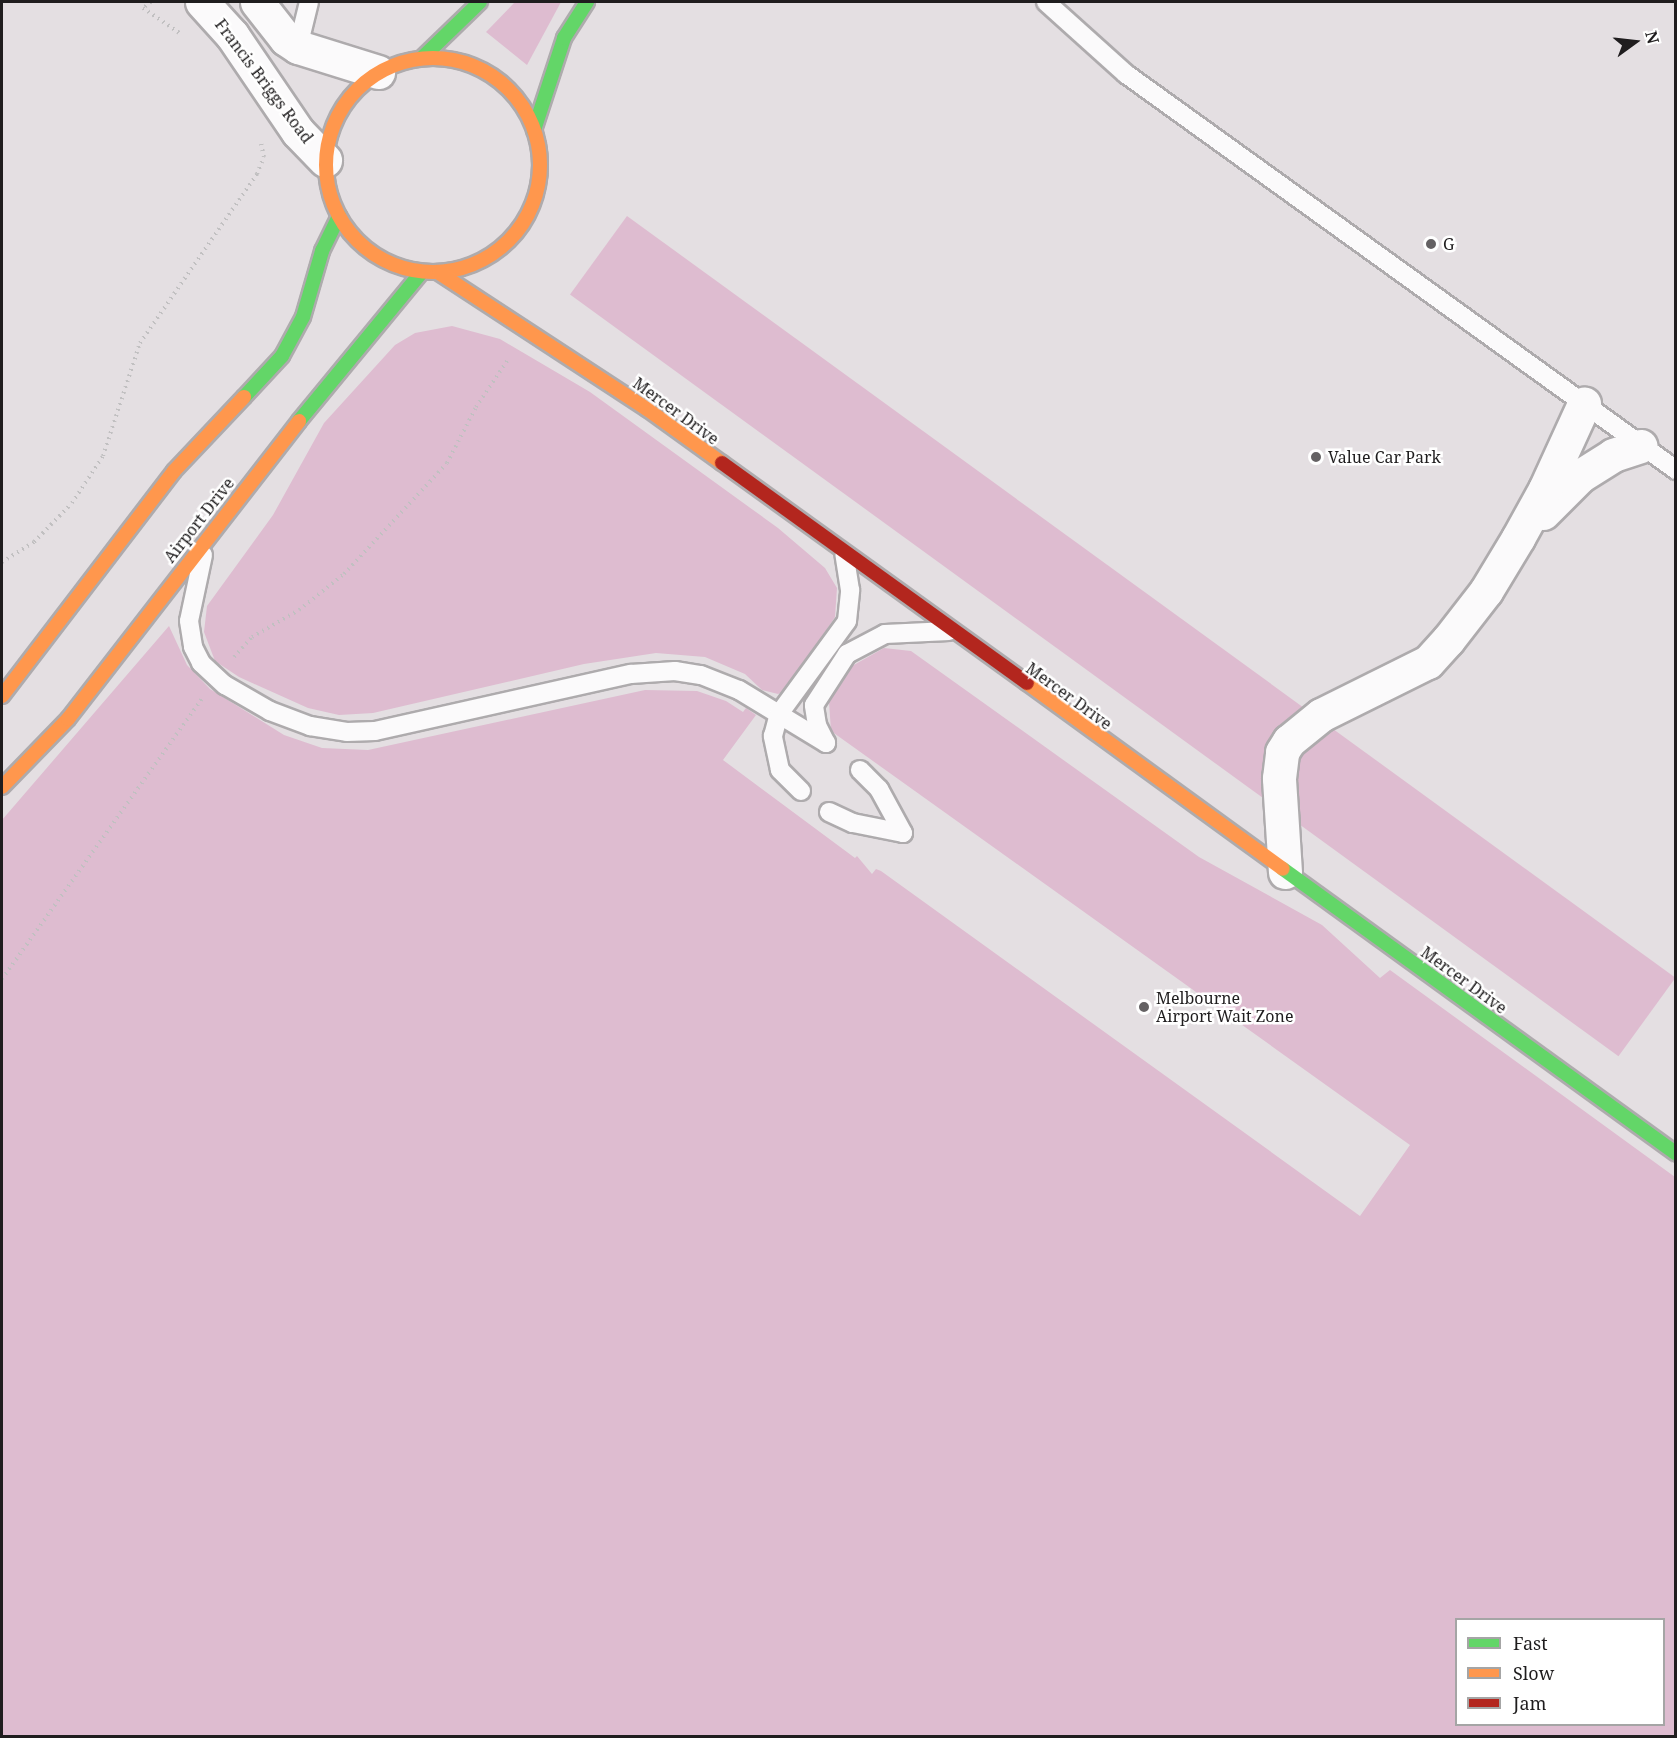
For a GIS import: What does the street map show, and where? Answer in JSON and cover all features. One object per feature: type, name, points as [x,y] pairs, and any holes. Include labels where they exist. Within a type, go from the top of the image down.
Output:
[{"type":"main road","points":[[423,57],[480,2]]},
{"type":"main road","points":[[534,130],[564,38],[588,2]]},
{"type":"main road","points":[[423,57],[470,63],[491,74],[510,89],[534,130],[540,159],[537,189],[527,217],[509,241],[484,259],[439,273],[422,273],[404,269],[366,249],[339,216],[326,179],[326,160],[333,125],[351,95],[378,72],[399,62],[423,57]]},
{"type":"main road","points":[[2,696],[174,471],[282,356],[303,317],[322,251],[339,216]]},
{"type":"main road","name":"Airport Drive","points":[[2,787],[68,719],[210,533],[350,356],[422,273]]},
{"type":"main road","name":"Mercer Drive","points":[[439,273],[528,328],[647,409],[950,631],[1676,1153]]},
{"type":"street","name":"Francis Briggs Road","points":[[202,2],[232,35],[298,132],[326,160]]},
{"type":"street","points":[[257,2],[286,39],[298,47],[378,72]]},
{"type":"street","points":[[1286,872],[1279,778],[1282,752],[1289,741],[1321,715],[1428,662],[1474,608],[1518,538],[1545,489],[1584,404]]},
{"type":"street","points":[[1518,538],[1580,476],[1613,455],[1641,446]]},
{"type":"lane","points":[[298,47],[309,2]]},
{"type":"lane","points":[[1046,2],[1126,74],[1676,470]]},
{"type":"lane","points":[[210,533],[191,604],[189,634],[201,663],[217,679],[292,720],[347,732],[375,731],[597,681],[663,671],[716,679],[829,745],[817,725],[814,705],[847,654],[885,634],[950,631]]},
{"type":"lane","points":[[801,791],[788,779],[775,759],[773,736],[779,714],[847,621],[850,590],[844,554]]},
{"type":"lane","points":[[829,812],[853,823],[903,833],[879,789],[860,770]]},
{"type":"path","points":[[151,2],[143,8],[182,35]]},
{"type":"path","points":[[2,562],[34,542],[72,503],[103,456],[140,343],[257,174],[264,157],[260,137]]},
{"type":"path","points":[[2,979],[217,679],[247,641],[299,610],[344,574],[447,463],[476,407],[528,328]]},
{"type":"shaded area","points":[[515,2],[561,2],[527,65],[486,32]]},
{"type":"shaded area","points":[[627,216],[1675,978],[1618,1056],[570,294]]},
{"type":"shaded area","points":[[452,326],[500,339],[590,392],[778,528],[825,568],[837,588],[835,617],[787,690],[778,694],[762,690],[745,674],[705,657],[656,653],[584,664],[373,713],[339,715],[308,708],[239,677],[215,661],[204,632],[207,606],[273,515],[324,423],[395,345],[415,333]]},
{"type":"shaded area","points":[[169,626],[187,665],[210,689],[284,735],[322,748],[368,750],[645,690],[697,691],[726,701],[743,712],[746,708],[756,715],[723,760],[855,858],[857,856],[872,874],[876,869],[881,871],[1360,1216],[1410,1145],[831,731],[829,702],[852,666],[884,648],[911,651],[1199,857],[1322,925],[1380,978],[1390,970],[1675,1177],[1675,1736],[2,1736],[2,820]]},
{"type":"traffic: fast","points":[[423,57],[480,2]]},
{"type":"traffic: fast","points":[[534,130],[564,38],[587,2]]},
{"type":"traffic: fast","points":[[244,397],[282,356],[303,317],[322,251],[339,216]]},
{"type":"traffic: fast","points":[[299,421],[422,272]]},
{"type":"traffic: fast","points":[[1283,869],[1676,1153]]},
{"type":"traffic: slow","points":[[423,58],[443,58],[474,66],[509,89],[532,124],[538,144],[540,165],[538,186],[532,206],[509,241],[474,264],[443,272],[423,272],[392,264],[365,248],[350,233],[334,206],[326,175],[326,155],[334,124],[350,97],[365,82],[392,66],[423,58]]},
{"type":"traffic: slow","points":[[439,273],[647,409],[722,463]]},
{"type":"traffic: slow","points":[[2,696],[174,471],[244,397]]},
{"type":"traffic: slow","points":[[2,787],[68,719],[299,421]]},
{"type":"traffic: slow","points":[[1027,683],[1283,869]]},
{"type":"traffic: jam","points":[[722,463],[1027,683]]},
{"type":"place","name":"G","points":[[1431,244]]},
{"type":"place","name":"Value Car Park","points":[[1316,457]]},
{"type":"place","name":"Melbourne Airport Wait Zone","points":[[1144,1007]]}]
